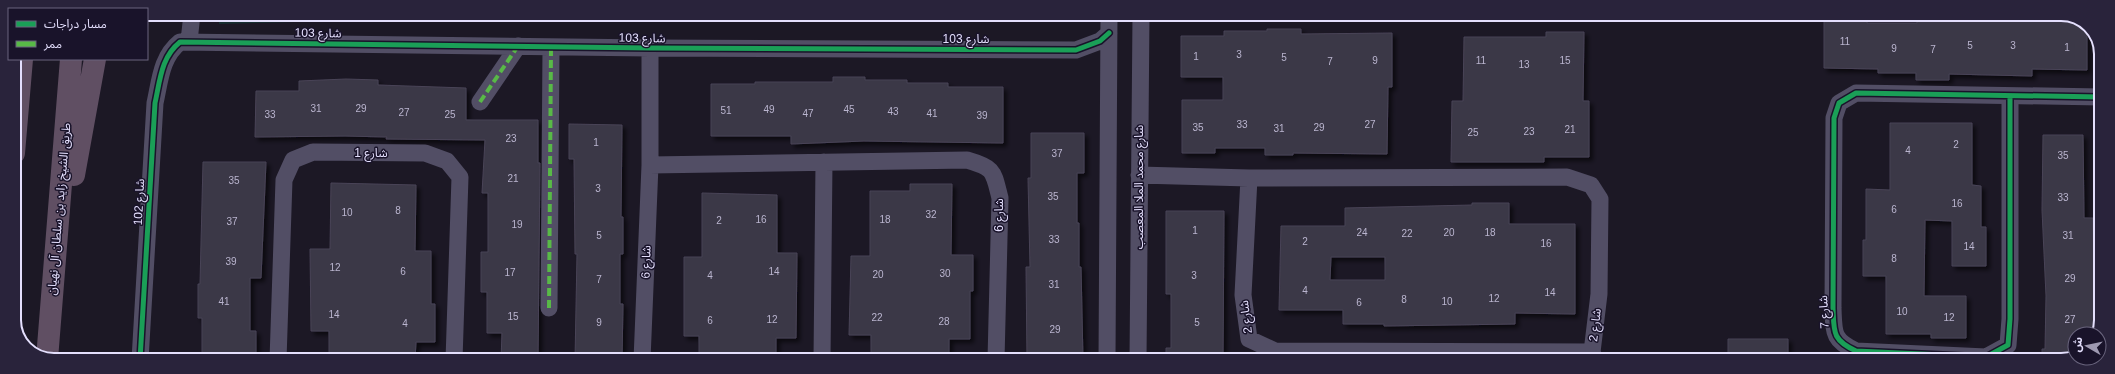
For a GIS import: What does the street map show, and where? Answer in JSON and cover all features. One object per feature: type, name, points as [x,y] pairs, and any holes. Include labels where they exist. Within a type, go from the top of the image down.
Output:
[{"type":"highway","points":[[21,71],[22,60]]},
{"type":"highway","name":"طريق الشيخ زايد بن سلطان آل نهيان","points":[[47,352],[71,60]]},
{"type":"highway","points":[[52,292],[95,60]]},
{"type":"street","points":[[189,41],[191,21]]},
{"type":"street","points":[[1107,353],[1109,21]]},
{"type":"street","name":"شارع محمد الملا المعصب","points":[[1138,353],[1141,21]]},
{"type":"street","name":"شارع 103","points":[[172,49],[180,42],[189,41],[551,47],[1076,50],[1100,41],[1109,33]]},
{"type":"street","points":[[480,102],[518,46]]},
{"type":"street","points":[[549,308],[551,47]]},
{"type":"street","name":"شارع 6","points":[[642,353],[650,165],[650,48]]},
{"type":"street","name":"شارع 102","points":[[140,353],[154,103],[164,62],[172,49]]},
{"type":"street","name":"شارع 103","points":[[1076,50],[1099,60],[1108,69]]},
{"type":"street","name":"شارع 7","points":[[1899,353],[1856,351],[1842,345],[1834,332],[1834,118],[1839,103],[1856,93],[2010,97],[2094,97]]},
{"type":"street","name":"شارع 7","points":[[1993,353],[2008,345],[2010,319],[2010,97]]},
{"type":"street","name":"شارع 1","points":[[278,353],[284,180],[293,160],[312,152],[425,153],[447,161],[460,177],[454,353]]},
{"type":"street","name":"شارع 6","points":[[650,165],[967,160],[988,166],[995,177],[1000,198],[996,353]]},
{"type":"street","points":[[822,353],[824,162]]},
{"type":"street","name":"شارع 2","points":[[1139,175],[1249,178],[1567,177],[1591,185],[1600,199],[1599,294],[1593,353]]},
{"type":"street","name":"شارع 2","points":[[1249,178],[1243,295],[1249,339],[1275,351],[1402,353]]},
{"type":"green space","points":[[219,21],[338,21],[219,24]]},
{"type":"green space","points":[[1049,21],[1073,21],[1073,22]]},
{"type":"building","points":[[1824,21],[1917,23],[1917,21],[2065,21],[2075,24],[2087,34],[2087,70],[2032,69],[2032,76],[1949,74],[1949,80],[1916,80],[1916,73],[1878,73],[1878,69],[1824,68]]},
{"type":"building","points":[[1267,29],[1301,29],[1301,34],[1392,33],[1392,87],[1388,87],[1387,154],[1293,153],[1293,155],[1265,155],[1265,148],[1215,148],[1215,153],[1182,153],[1182,100],[1223,100],[1223,77],[1181,77],[1181,36],[1224,36],[1224,31],[1267,31]]},
{"type":"building","points":[[1546,32],[1584,32],[1583,101],[1589,101],[1589,157],[1544,157],[1544,162],[1451,162],[1452,101],[1463,101],[1464,37],[1546,37]]},
{"type":"building","points":[[833,77],[865,77],[865,80],[907,80],[907,83],[948,83],[948,87],[1003,87],[1003,143],[864,141],[791,144],[791,136],[711,136],[711,84],[755,84],[755,82],[833,82]]},
{"type":"building","points":[[346,79],[378,80],[378,85],[466,88],[466,120],[538,120],[538,163],[540,163],[538,353],[501,353],[502,333],[487,333],[487,292],[481,292],[481,252],[488,252],[488,193],[482,193],[485,140],[386,139],[387,137],[345,136],[255,137],[256,91],[299,91],[299,81]]},
{"type":"building","points":[[1890,123],[1972,123],[1972,185],[1981,186],[1981,227],[1986,227],[1986,266],[1952,266],[1952,221],[1925,220],[1924,296],[1966,296],[1966,338],[1931,338],[1931,334],[1886,334],[1886,276],[1863,276],[1863,240],[1866,240],[1866,189],[1890,190]]},
{"type":"building","points":[[569,124],[622,125],[621,217],[623,217],[623,254],[620,254],[620,304],[623,304],[622,353],[575,353],[577,254],[575,254],[574,159],[569,159]]},
{"type":"building","points":[[1031,133],[1084,133],[1084,173],[1077,173],[1077,223],[1079,223],[1079,267],[1081,267],[1083,353],[1027,353],[1026,267],[1030,267],[1028,178],[1031,178]]},
{"type":"building","points":[[2043,135],[2083,135],[2084,218],[2093,218],[2094,324],[2094,326],[2067,326],[2067,352],[2042,353],[2042,349],[2045,349],[2046,296],[2042,210]]},
{"type":"building","points":[[203,162],[266,162],[261,278],[250,278],[250,331],[256,331],[256,353],[202,353],[202,318],[198,318],[198,284],[200,284]]},
{"type":"building","points":[[331,183],[416,185],[415,251],[431,251],[431,304],[435,304],[435,342],[416,342],[415,353],[329,353],[329,331],[311,331],[310,249],[330,249]]},
{"type":"building","points":[[910,184],[952,184],[951,255],[973,255],[973,291],[970,291],[970,339],[949,339],[949,353],[871,353],[871,335],[849,335],[851,256],[870,256],[870,191],[910,191]]},
{"type":"building","points":[[702,193],[777,195],[777,253],[797,253],[796,338],[776,338],[776,353],[699,353],[699,336],[684,336],[684,257],[702,257]]},
{"type":"building","points":[[1472,203],[1509,203],[1509,224],[1575,224],[1575,314],[1515,313],[1515,324],[1384,326],[1384,324],[1343,324],[1343,310],[1279,310],[1281,226],[1345,226],[1345,208],[1472,205]],"holes":[[[1331,257],[1385,257],[1385,280],[1330,280]]]},
{"type":"building","points":[[1166,211],[1224,211],[1223,353],[1166,353],[1166,348],[1171,348],[1171,294],[1166,294]]},
{"type":"building","points":[[1728,339],[1788,339],[1788,353],[1728,353]]},
{"type":"marked path","points":[[480,102],[518,46]]},
{"type":"marked path","points":[[549,308],[551,47]]},
{"type":"cycle path","points":[[140,353],[155,103],[165,62],[180,42],[650,48],[1076,50],[1100,41],[1109,33]]},
{"type":"cycle path","points":[[1899,353],[1856,351],[1842,343],[1838,339],[1834,329],[1834,118],[1839,103],[1856,93],[2094,97]]},
{"type":"cycle path","points":[[1993,353],[2008,345],[2010,319],[2010,97]]}]
